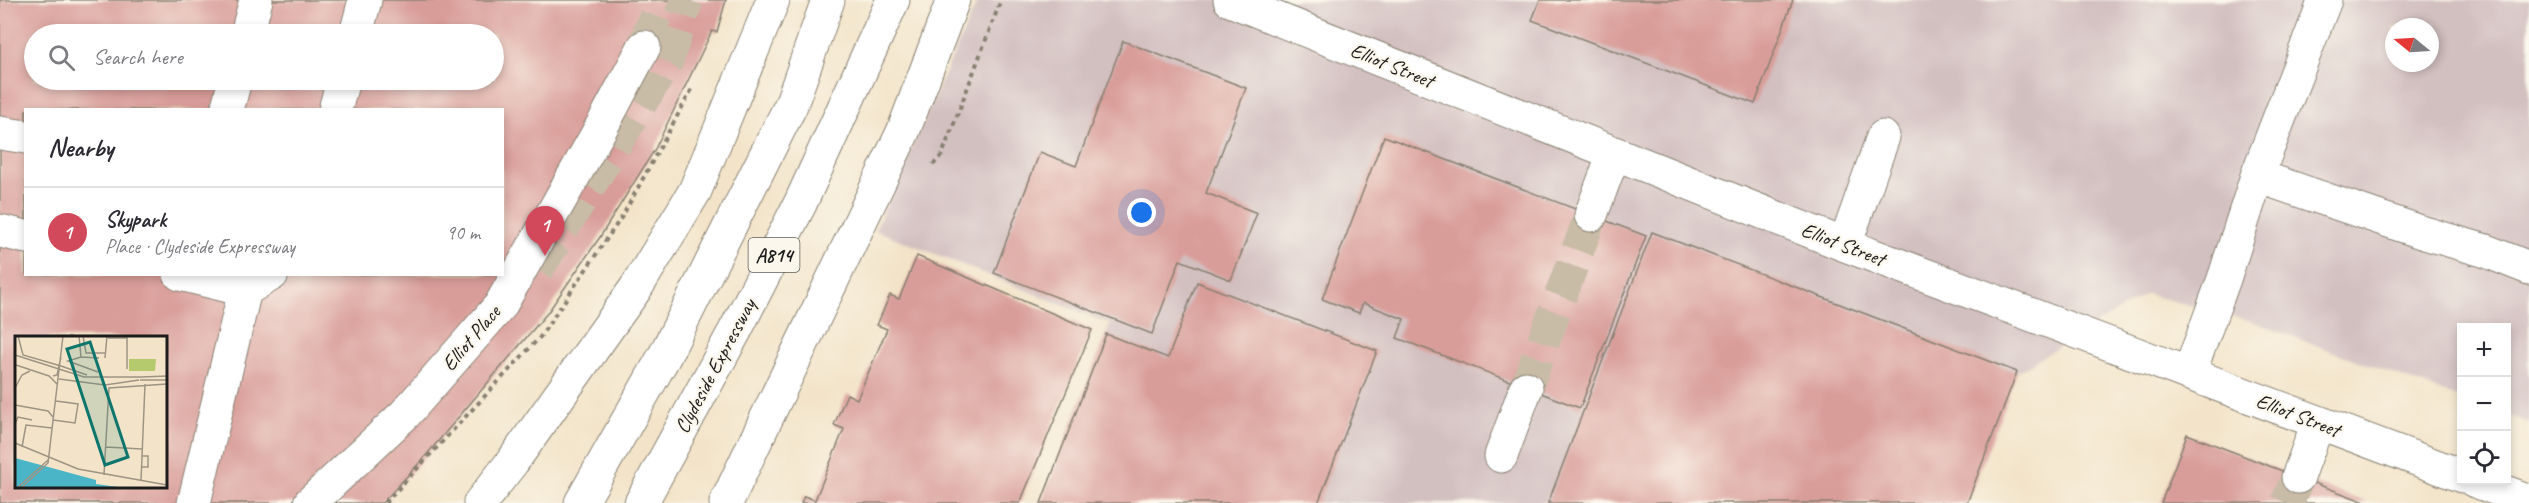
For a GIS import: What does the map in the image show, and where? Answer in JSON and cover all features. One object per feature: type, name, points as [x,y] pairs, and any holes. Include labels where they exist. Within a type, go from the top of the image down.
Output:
[{"type":"main road","points":[[250,24],[256,0]]},
{"type":"main road","points":[[359,24],[365,0]]},
{"type":"main road","points":[[480,503],[513,461],[636,288],[695,191],[773,0]]},
{"type":"main road","name":"A814","points":[[582,503],[665,355],[791,105],[828,0]]},
{"type":"main road","name":"Clydeside Expressway","points":[[641,503],[736,329],[800,204],[893,0]]},
{"type":"main road","points":[[726,503],[903,132],[953,0]]},
{"type":"main road","name":"Elliot Street","points":[[1230,0],[1845,245],[2457,474]]},
{"type":"main road","points":[[2189,374],[2224,279],[2257,176],[2325,0]]},
{"type":"main road","name":"Elliot Place","points":[[310,503],[405,414],[500,306],[644,47]]},
{"type":"main road","points":[[227,108],[232,90]]},
{"type":"main road","points":[[335,108],[340,90]]},
{"type":"main road","points":[[0,133],[24,137]]},
{"type":"main road","points":[[1845,245],[1882,137]]},
{"type":"main road","points":[[1591,215],[1614,153]]},
{"type":"main road","points":[[2257,176],[2421,232],[2486,251],[2529,268]]},
{"type":"main road","points":[[0,231],[24,237]]},
{"type":"main road","points":[[194,503],[259,282],[200,276]]},
{"type":"main road","points":[[1500,456],[1526,388]]},
{"type":"main road","points":[[2298,477],[2318,423]]},
{"type":"main road","points":[[2486,485],[2529,501]]},
{"type":"path","points":[[385,503],[540,337],[623,215],[696,80]]},
{"type":"shaded area","points":[[978,0],[2529,0],[2529,423],[2511,416],[2511,323],[2457,323],[2457,398],[2251,321],[2146,294],[2017,372],[1967,503],[1041,503],[1110,324],[875,230]]},
{"type":"building","points":[[0,0],[726,0],[717,32],[712,31],[655,149],[600,237],[548,312],[423,459],[382,503],[0,503]]},
{"type":"building","points":[[1540,0],[1793,0],[1755,104],[1532,20]]},
{"type":"building","points":[[1123,41],[1246,88],[1206,193],[1257,213],[1231,280],[1180,260],[1152,334],[994,273],[1040,152],[1076,166]]},
{"type":"building","points":[[1384,136],[1646,236],[1580,408],[1397,338],[1404,319],[1363,303],[1359,313],[1322,299]]},
{"type":"building","points":[[1652,232],[2017,372],[1967,503],[1548,503]]},
{"type":"building","points":[[917,256],[1092,330],[1020,503],[801,503],[804,496],[815,500],[844,429],[834,425],[847,394],[857,399],[887,329],[877,325],[890,295],[899,299]]},
{"type":"building","points":[[1197,282],[1377,351],[1318,503],[1041,503],[1106,334],[1168,358]]},
{"type":"building","points":[[2187,434],[2298,477],[2368,503],[2161,503]]},
{"type":"tunnel","points":[[644,47],[661,0]]},
{"type":"tunnel","points":[[537,270],[667,61],[687,0]]},
{"type":"tunnel","points":[[1526,388],[1591,215]]},
{"type":"tunnel","points":[[2287,503],[2298,477]]},
{"type":"place","name":"Skypark","points":[[545,256]]}]
